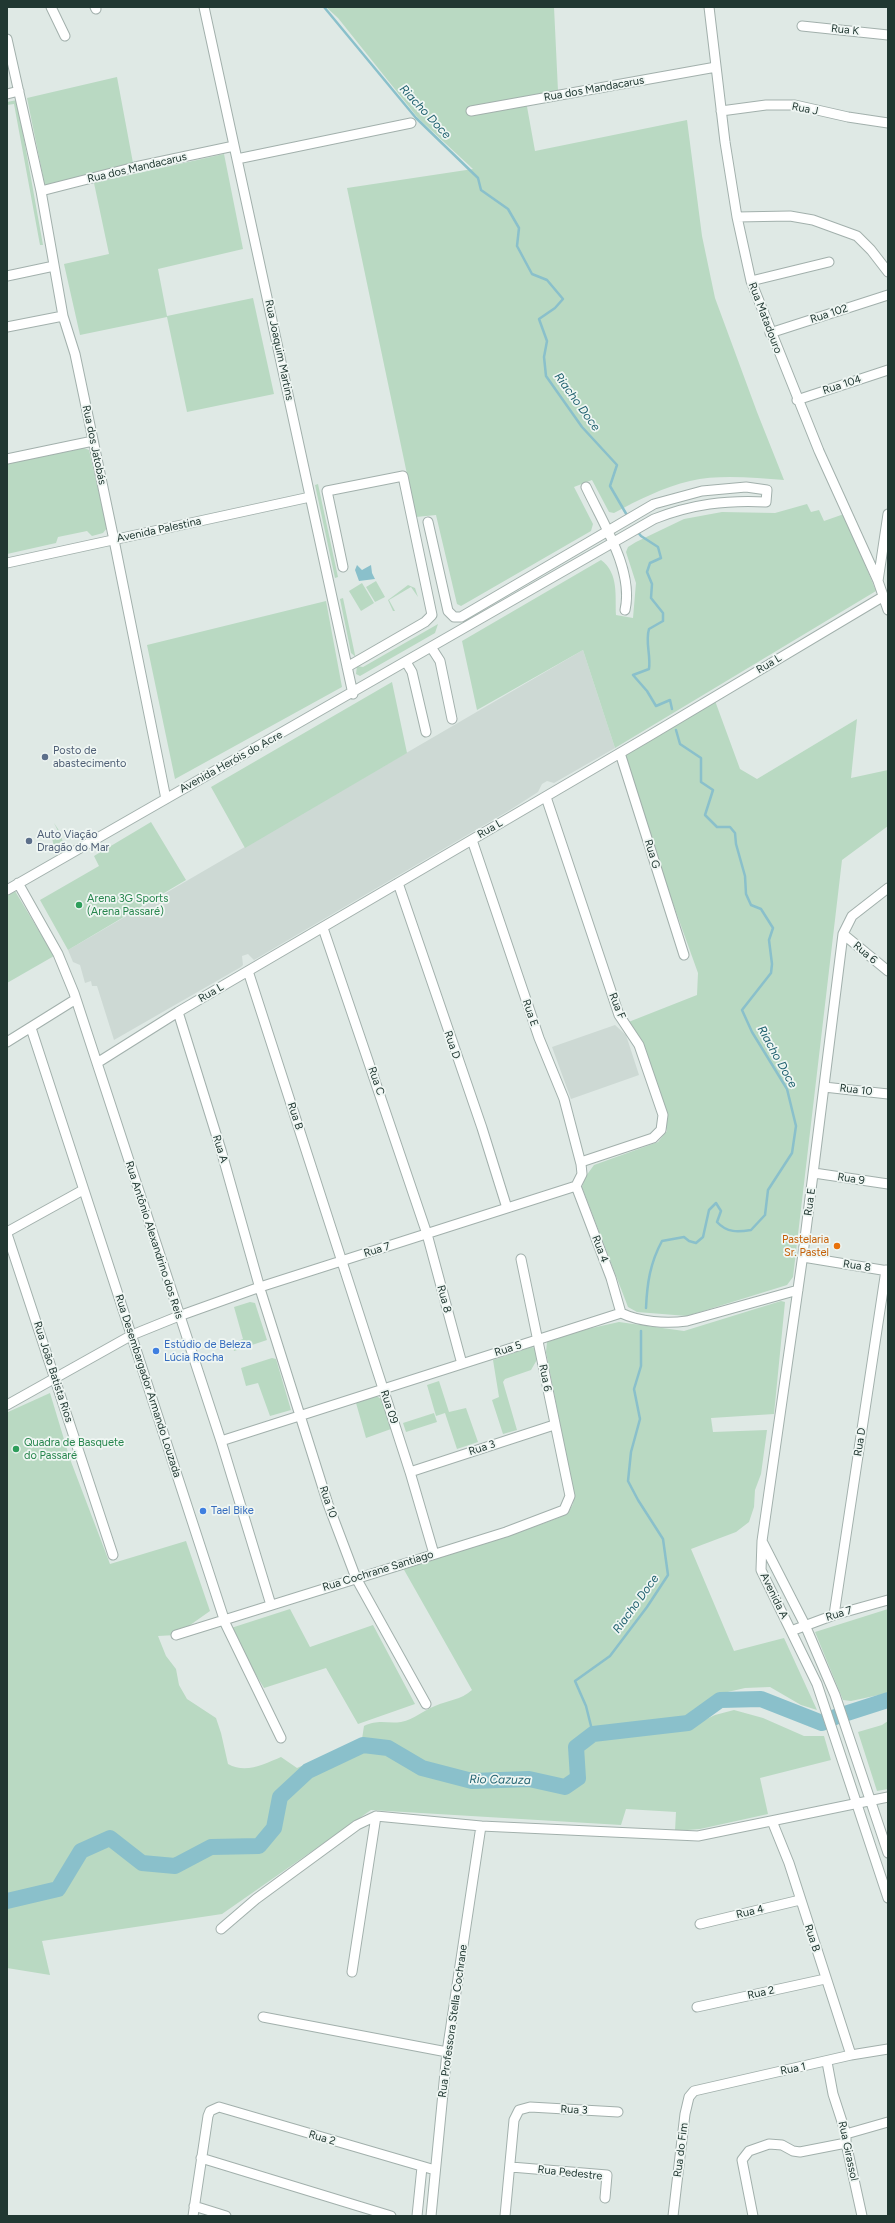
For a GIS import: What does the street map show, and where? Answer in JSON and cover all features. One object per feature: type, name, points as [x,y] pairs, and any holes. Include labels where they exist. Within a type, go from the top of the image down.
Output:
[{"type":"street","points":[[51,7],[65,36]]},
{"type":"street","name":"Rua Joaquim Martins","points":[[204,7],[353,694]]},
{"type":"street","name":"Rua Matadouro","points":[[709,7],[721,111],[737,217],[751,281],[797,400],[878,581],[888,610]]},
{"type":"street","name":"Rua K","points":[[802,26],[888,35]]},
{"type":"street","name":"Rua dos Jatobás","points":[[7,39],[41,191],[63,316],[75,354],[166,799]]},
{"type":"street","name":"Rua dos Mandacarus","points":[[471,111],[716,67]]},
{"type":"street","points":[[7,94],[19,91]]},
{"type":"street","name":"Rua J","points":[[721,111],[766,105],[795,105],[848,117],[888,123]]},
{"type":"street","points":[[237,159],[411,123]]},
{"type":"street","name":"Rua dos Mandacarus","points":[[41,191],[135,167],[234,146]]},
{"type":"street","points":[[737,217],[790,216],[813,220],[857,236],[871,250],[888,272]]},
{"type":"street","points":[[751,281],[829,262]]},
{"type":"street","points":[[7,276],[54,266]]},
{"type":"street","name":"Rua 102","points":[[770,333],[888,295]]},
{"type":"street","points":[[7,327],[63,316]]},
{"type":"street","name":"Rua 104","points":[[797,400],[888,370]]},
{"type":"street","points":[[7,459],[93,440]]},
{"type":"street","points":[[343,567],[327,491],[403,476],[432,615],[425,622],[347,667]]},
{"type":"street","name":"Avenida Heróis do Acre","points":[[7,890],[353,694],[455,633],[645,524],[681,509],[708,502],[766,502],[767,490],[746,487],[702,490],[663,501],[638,513],[607,531]]},
{"type":"street","points":[[586,488],[607,531],[626,581],[627,597],[625,610]]},
{"type":"street","name":"Avenida Palestina","points":[[7,563],[310,497]]},
{"type":"street","points":[[878,581],[888,514]]},
{"type":"street","points":[[428,522],[448,611],[454,617],[468,613],[607,531]]},
{"type":"street","name":"Rua L","points":[[97,1063],[178,1012],[546,797],[884,596]]},
{"type":"street","points":[[431,647],[440,661],[452,719]]},
{"type":"street","points":[[406,662],[412,672],[426,732]]},
{"type":"street","name":"Rua G","points":[[620,753],[684,955]]},
{"type":"street","name":"Rua F","points":[[546,797],[619,1015],[639,1045],[663,1115],[661,1130],[653,1138],[581,1162]]},
{"type":"street","name":"Rua E","points":[[472,840],[539,1038],[564,1099],[581,1162],[582,1174],[576,1186]]},
{"type":"street","name":"Rua D","points":[[398,883],[482,1128],[507,1208]]},
{"type":"street","name":"Rua Antônio Alexandrino dos Reis","points":[[18,884],[58,954],[76,999],[221,1441],[270,1605]]},
{"type":"street","points":[[843,934],[852,916],[888,888]]},
{"type":"street","name":"Rua C","points":[[323,928],[427,1234]]},
{"type":"street","name":"Rua E","points":[[762,1541],[803,1257],[843,934]]},
{"type":"street","name":"Rua 6","points":[[843,934],[888,972]]},
{"type":"street","name":"Rua B","points":[[248,971],[342,1260]]},
{"type":"street","points":[[7,1042],[76,999]]},
{"type":"street","name":"Rua A","points":[[178,1012],[260,1287]]},
{"type":"street","name":"Rua Desembargador Armando Louzada","points":[[31,1028],[225,1620],[281,1738]]},
{"type":"street","name":"Rua 10","points":[[824,1087],[888,1094]]},
{"type":"street","name":"Rua 9","points":[[814,1173],[888,1184]]},
{"type":"street","name":"Rua 7","points":[[7,1405],[132,1335],[179,1316],[342,1260],[576,1186]]},
{"type":"street","name":"Rua 4","points":[[576,1186],[611,1278],[620,1313]]},
{"type":"street","points":[[7,1233],[83,1190]]},
{"type":"street","name":"Rua João Batista Rios","points":[[7,1233],[113,1555]]},
{"type":"street","name":"Rua 8","points":[[427,1234],[462,1364]]},
{"type":"street","name":"Rua 8","points":[[803,1257],[887,1270]]},
{"type":"street","name":"Rua 6","points":[[521,1259],[570,1496]]},
{"type":"street","name":"Rua 09","points":[[342,1260],[410,1472],[434,1554]]},
{"type":"street","name":"Rua D","points":[[834,1614],[887,1270]]},
{"type":"street","name":"Rua 10","points":[[260,1287],[328,1504],[356,1578],[426,1704]]},
{"type":"street","points":[[620,1313],[632,1318],[668,1322],[687,1321],[798,1290]]},
{"type":"street","name":"Rua 5","points":[[221,1441],[620,1313]]},
{"type":"street","name":"Rua 3","points":[[410,1472],[554,1424]]},
{"type":"street","name":"Rua Cochrane Santiago","points":[[176,1635],[553,1516],[564,1510],[570,1496]]},
{"type":"street","name":"Avenida A","points":[[762,1541],[805,1625],[835,1695],[888,1853]]},
{"type":"street","name":"Avenida A","points":[[762,1541],[762,1570],[823,1701],[856,1805],[886,1885],[888,1898]]},
{"type":"street","name":"Rua 7","points":[[791,1631],[834,1614],[888,1600]]},
{"type":"street","points":[[221,1929],[256,1899],[357,1825],[376,1816],[481,1826],[698,1836],[856,1805],[888,1796]]},
{"type":"street","points":[[352,1972],[376,1816]]},
{"type":"street","name":"Rua B","points":[[772,1821],[800,1900],[851,2056]]},
{"type":"street","name":"Rua Professora Stella Cochrane","points":[[431,2216],[434,2170],[447,2052],[481,1826]]},
{"type":"street","name":"Rua 4","points":[[700,1924],[800,1900]]},
{"type":"street","name":"Rua 2","points":[[697,2007],[825,1979]]},
{"type":"street","points":[[263,2017],[447,2052]]},
{"type":"street","name":"Rua 1","points":[[698,2089],[888,2049]]},
{"type":"street","name":"Rua Girassol","points":[[827,2062],[833,2094],[846,2134],[846,2143],[862,2216]]},
{"type":"street","name":"Rua do Fim","points":[[673,2216],[687,2100],[698,2089]]},
{"type":"street","name":"Rua 2","points":[[201,2158],[208,2116],[214,2108],[222,2107],[311,2135],[434,2170]]},
{"type":"street","name":"Rua 3","points":[[510,2167],[514,2120],[519,2110],[530,2107],[618,2112]]},
{"type":"street","points":[[846,2134],[888,2122]]},
{"type":"street","points":[[753,2216],[742,2160],[753,2148],[769,2144],[782,2144],[793,2151],[800,2152],[846,2143]]},
{"type":"street","points":[[193,2216],[201,2158],[391,2216]]},
{"type":"street","points":[[417,2216],[422,2167]]},
{"type":"street","points":[[505,2216],[510,2167]]},
{"type":"street","name":"Rua Pedestre","points":[[510,2167],[607,2175],[605,2198]]},
{"type":"street","points":[[194,2206],[226,2216]]},
{"type":"shaded area","points":[[583,650],[615,748],[554,783],[547,781],[542,784],[538,792],[510,810],[254,960],[248,954],[242,956],[243,965],[241,967],[114,1040],[97,986],[92,986],[91,981],[85,983],[80,965],[73,962],[68,950]]},
{"type":"shaded area","points":[[615,1025],[626,1035],[639,1075],[571,1099],[552,1047]]},
{"type":"green space","points":[[326,7],[554,7],[558,91],[526,101],[535,151],[687,120],[702,236],[715,298],[784,480],[725,477],[690,481],[651,494],[614,513],[609,512],[592,480],[574,487],[593,524],[591,531],[461,606],[457,604],[436,515],[416,517],[347,188],[473,169],[418,118],[338,18]]},
{"type":"green space","points":[[117,77],[133,163],[45,186],[27,98]]},
{"type":"green space","points":[[17,100],[43,245],[40,245],[14,104],[7,105],[7,102]]},
{"type":"green space","points":[[224,154],[243,249],[158,269],[167,316],[253,298],[274,394],[187,412],[167,317],[80,335],[64,264],[109,254],[94,183]]},
{"type":"green space","points":[[84,448],[89,450],[107,528],[103,533],[92,536],[87,531],[58,537],[56,543],[7,554],[7,464]]},
{"type":"green space","points":[[318,484],[338,577],[335,578],[315,485]]},
{"type":"green space","points":[[807,504],[811,512],[819,510],[824,521],[844,514],[876,591],[615,748],[583,650],[477,710],[462,641],[601,560],[611,571],[615,585],[616,615],[633,618],[636,583],[626,552],[628,547],[684,519],[722,512],[775,513]]},
{"type":"green space","points":[[376,581],[385,597],[375,602],[366,587]]},
{"type":"green space","points":[[362,583],[374,603],[361,611],[349,591]]},
{"type":"green space","points":[[408,585],[415,588],[418,597],[411,587],[389,600],[395,611],[393,611],[388,600]]},
{"type":"green space","points":[[343,598],[356,657],[351,653],[340,599]]},
{"type":"green space","points":[[326,601],[342,687],[175,779],[147,645]]},
{"type":"green space","points":[[438,624],[435,633],[360,676],[356,674],[357,666],[363,667]]},
{"type":"green space","points":[[392,682],[407,753],[245,848],[211,787]]},
{"type":"green space","points":[[714,698],[740,769],[757,779],[857,719],[851,778],[888,770],[888,826],[842,860],[793,1277],[787,1285],[687,1316],[637,1312],[628,1307],[582,1187],[586,1176],[594,1165],[658,1142],[667,1131],[639,1043],[626,1023],[697,995],[698,973],[620,756]]},
{"type":"green space","points":[[151,822],[186,880],[68,950],[40,900],[99,866],[94,856]]},
{"type":"green space","points":[[54,823],[60,832],[64,846],[55,851],[52,838],[59,833]]},
{"type":"green space","points":[[15,891],[54,956],[7,983],[7,896]]},
{"type":"green space","points":[[781,1301],[785,1302],[774,1414],[711,1418],[713,1432],[767,1430],[761,1474],[755,1490],[754,1507],[749,1522],[736,1532],[691,1549],[734,1651],[784,1638],[817,1710],[801,1705],[770,1687],[745,1688],[719,1694],[693,1710],[692,1726],[715,1715],[734,1710],[763,1718],[804,1736],[824,1736],[831,1760],[760,1778],[768,1814],[700,1829],[675,1831],[676,1812],[626,1809],[621,1825],[371,1810],[222,1914],[42,1941],[50,1975],[7,1968],[8,1412],[50,1393],[70,1459],[110,1564],[186,1541],[210,1611],[176,1635],[158,1636],[166,1656],[176,1669],[179,1685],[187,1699],[216,1718],[228,1764],[235,1767],[248,1768],[262,1765],[281,1757],[297,1768],[362,1739],[364,1726],[374,1723],[406,1721],[435,1706],[459,1698],[472,1690],[403,1568],[509,1536],[567,1514],[573,1504],[574,1495],[546,1352],[547,1342],[583,1330],[619,1322],[684,1331]]},
{"type":"green space","points":[[250,1302],[255,1303],[267,1340],[234,1351],[232,1343],[243,1339],[234,1307]]},
{"type":"green space","points":[[531,1347],[536,1348],[538,1358],[531,1370],[505,1379],[503,1382],[517,1430],[503,1434],[492,1400],[499,1397],[493,1360]]},
{"type":"green space","points":[[272,1358],[276,1359],[291,1410],[270,1416],[258,1383],[246,1386],[241,1368]]},
{"type":"green space","points":[[439,1381],[449,1412],[466,1408],[478,1442],[457,1449],[445,1413],[436,1416],[427,1385]]},
{"type":"green space","points":[[375,1396],[385,1405],[391,1429],[366,1438],[356,1403]]},
{"type":"green space","points":[[434,1413],[437,1422],[406,1432],[403,1423]]},
{"type":"green space","points":[[290,1609],[310,1647],[373,1625],[415,1704],[358,1724],[326,1668],[264,1688],[228,1629]]},
{"type":"green space","points":[[888,1609],[888,1693],[851,1701],[843,1700],[815,1632]]},
{"type":"green space","points":[[888,1721],[888,1789],[877,1791],[858,1732],[882,1725]]},
{"type":"water","points":[[357,565],[362,570],[371,565],[372,573],[375,579],[359,581],[355,570]]},
{"type":"waterway","name":"Riacho Doce","points":[[324,7],[416,118],[478,178],[481,190],[508,209],[519,228],[517,246],[532,274],[547,280],[563,299],[555,308],[539,319],[547,341],[544,357],[546,376],[582,427],[617,465],[610,486],[628,517]]},
{"type":"waterway","name":"Riacho Doce","points":[[637,531],[641,536],[658,547],[661,558],[650,563],[647,572],[652,584],[651,598],[663,613],[663,621],[649,629],[649,669],[633,675],[647,691],[656,706],[670,700],[672,709]]},
{"type":"waterway","name":"Riacho Doce","points":[[646,1308],[650,1274],[662,1241],[684,1237],[689,1241],[696,1243],[703,1237],[709,1210],[716,1203],[721,1211],[717,1222],[721,1226],[733,1231],[751,1230],[765,1215],[768,1190],[792,1153],[796,1126],[787,1089],[752,1032],[742,1010],[771,973],[772,964],[769,940],[773,928],[761,909],[751,905],[746,894],[745,876],[736,844],[735,833],[730,827],[717,827],[705,815],[713,790],[701,782],[701,758],[680,744],[676,730]]},
{"type":"waterway","name":"Riacho Doce","points":[[593,1734],[586,1706],[575,1681],[610,1656],[647,1607],[668,1575],[663,1539],[638,1500],[628,1481],[631,1452],[640,1419],[634,1389],[641,1366],[641,1331]]},
{"type":"waterway","name":"Rio Cazuza","points":[[7,1901],[58,1889],[81,1851],[110,1838],[142,1863],[175,1866],[211,1847],[259,1846],[274,1828],[280,1797],[308,1771],[363,1745],[388,1748],[422,1768],[472,1781],[529,1779],[565,1787],[578,1778],[576,1747],[593,1734],[688,1723],[720,1700],[761,1699],[822,1723],[835,1717],[888,1700]]},
{"type":"place","name":"Posto de abastecimento","points":[[45,757]]},
{"type":"place","name":"Auto Viação Dragão do Mar","points":[[29,841]]},
{"type":"place","name":"Arena 3G Sports (Arena Passaré)","points":[[79,905]]},
{"type":"place","name":"Pastelaria Sr. Pastel","points":[[837,1246]]},
{"type":"place","name":"Estúdio de Beleza Lúcia Rocha","points":[[156,1351]]},
{"type":"place","name":"Quadra de Basquete do Passaré","points":[[16,1449]]},
{"type":"place","name":"Tael Bike","points":[[203,1511]]}]
